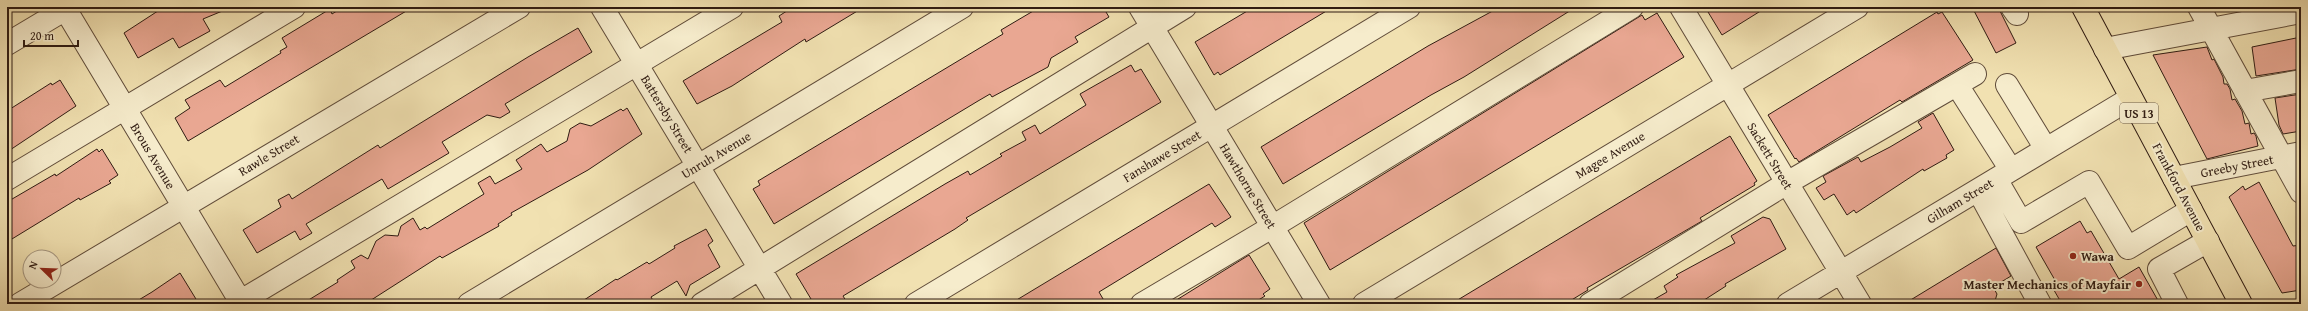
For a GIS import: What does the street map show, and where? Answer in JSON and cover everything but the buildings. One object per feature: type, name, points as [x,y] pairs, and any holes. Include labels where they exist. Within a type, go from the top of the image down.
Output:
[{"type":"main road","name":"Frankford Avenue","points":[[2083,7],[2241,304]]},
{"type":"street","points":[[7,179],[126,110],[294,7]]},
{"type":"street","name":"Rawle Street","points":[[20,304],[183,205],[519,7]]},
{"type":"street","name":"Battersby Street","points":[[602,7],[781,304]]},
{"type":"street","points":[[240,303],[732,7]]},
{"type":"street","name":"Unruh Avenue","points":[[469,304],[962,7]]},
{"type":"street","name":"Hawthorne Street","points":[[1140,7],[1319,304]]},
{"type":"street","points":[[702,304],[760,270],[1185,7]]},
{"type":"street","name":"Fanshawe Street","points":[[916,304],[1409,7]]},
{"type":"street","points":[[1142,304],[1272,227],[1632,7]]},
{"type":"street","name":"Sackett Street","points":[[1681,7],[1860,304]]},
{"type":"street","name":"Magee Avenue","points":[[1364,304],[1857,7]]},
{"type":"street","points":[[2199,7],[2245,91],[2291,155],[2301,192]]},
{"type":"street","points":[[7,44],[66,8]]},
{"type":"street","name":"Brous Avenue","points":[[66,8],[240,303]]},
{"type":"street","points":[[2105,49],[2301,12]]},
{"type":"street","points":[[1590,304],[1787,183],[1975,74]]},
{"type":"street","points":[[2245,91],[2301,80]]},
{"type":"street","points":[[1957,85],[1995,180],[2033,302]]},
{"type":"street","points":[[2007,85],[2046,149]]},
{"type":"street","name":"Gilham Street","points":[[1788,304],[2131,98]]},
{"type":"street","name":"Greeby Street","points":[[2174,178],[2291,155]]},
{"type":"street","points":[[1995,180],[2021,222],[2089,182],[2128,248],[2191,210]]},
{"type":"street","points":[[2177,304],[2159,269],[2208,241]]},
{"type":"place","name":"Wawa","points":[[2073,256]]},
{"type":"place","name":"Master Mechanics of Mayfair","points":[[2139,284]]}]
